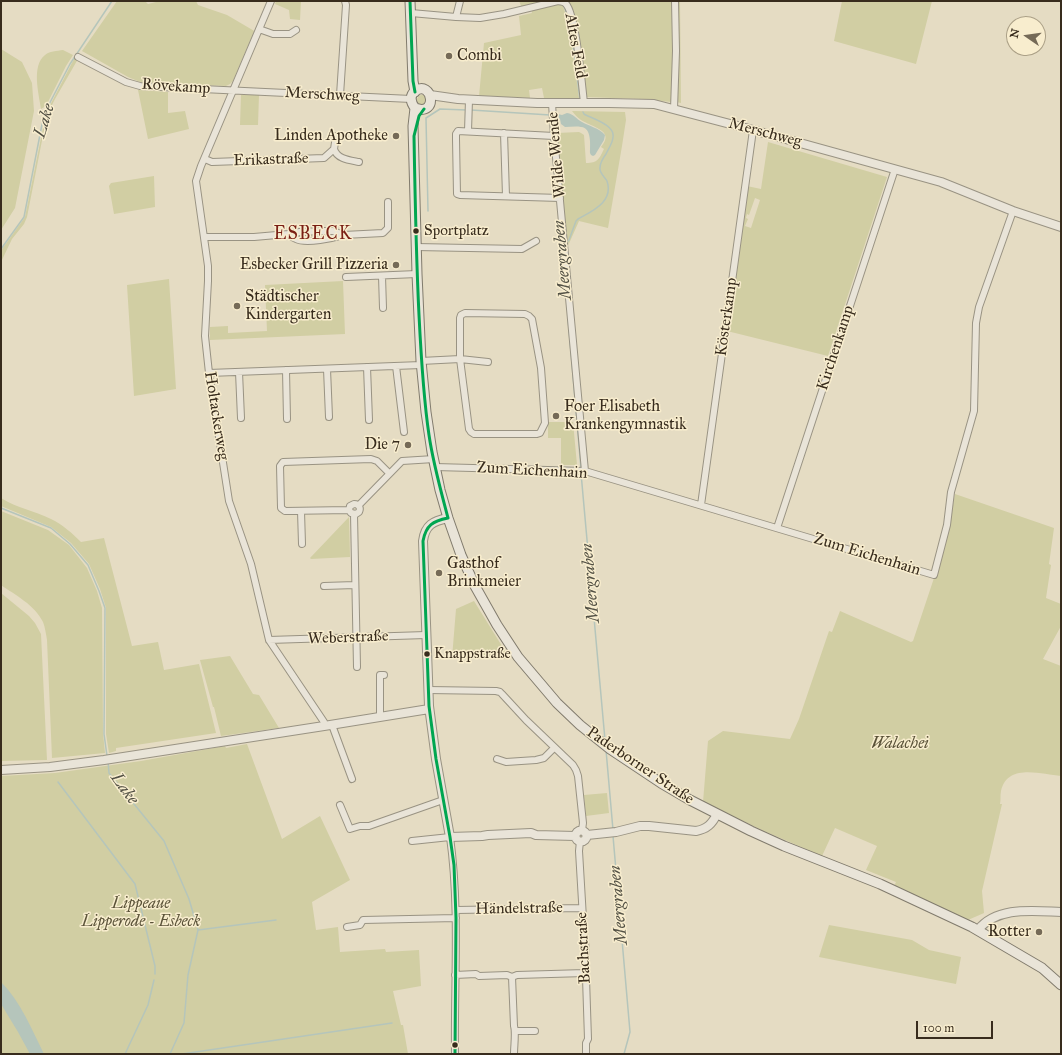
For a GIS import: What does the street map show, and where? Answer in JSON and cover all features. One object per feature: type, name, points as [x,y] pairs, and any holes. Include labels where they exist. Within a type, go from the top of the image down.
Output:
[{"type":"main road","name":"Paderborner Straße","points":[[410,1],[412,63],[418,84],[416,93],[411,102],[425,104],[413,126],[416,247],[421,363],[426,412],[434,463],[448,518],[461,556],[475,586],[497,625],[518,657],[557,703],[580,725],[605,746],[661,783],[716,814],[751,831],[784,846],[880,884],[975,928],[1042,968],[1061,985]]},
{"type":"main road","points":[[416,93],[428,92],[425,104]]},
{"type":"street","name":"Holtackerweg","points":[[271,1],[196,181],[208,266],[205,336],[209,373],[229,501],[251,564],[269,640],[328,726]]},
{"type":"street","points":[[340,95],[345,1]]},
{"type":"street","points":[[456,17],[460,1]]},
{"type":"street","name":"Altes Feld","points":[[410,13],[480,18],[504,14],[558,1],[564,2],[568,6],[573,22],[584,103]]},
{"type":"street","points":[[674,109],[676,51],[675,1]]},
{"type":"street","points":[[259,29],[273,34],[290,34],[296,30]]},
{"type":"street","name":"Rövekamp","points":[[78,57],[126,82],[140,86],[233,91]]},
{"type":"street","name":"Merschweg","points":[[233,91],[340,95],[416,93]]},
{"type":"street","name":"Merschweg","points":[[425,104],[458,99],[552,103],[654,104],[941,182],[1012,210],[1061,227]]},
{"type":"street","points":[[468,131],[469,100]]},
{"type":"street","name":"Wilde Wende","points":[[552,103],[585,471]]},
{"type":"street","name":"Kösterkamp","points":[[701,505],[753,130]]},
{"type":"street","points":[[554,136],[458,131],[456,134],[457,194],[560,198]]},
{"type":"street","points":[[504,133],[506,196]]},
{"type":"street","points":[[336,136],[334,149],[335,153],[339,157],[346,160],[359,162]]},
{"type":"street","name":"Erikastraße","points":[[204,159],[212,162],[324,158],[334,149]]},
{"type":"street","name":"Kirchenkamp","points":[[777,528],[895,169]]},
{"type":"street","points":[[288,234],[297,240],[303,241],[333,238],[344,235],[383,233],[388,228],[388,202]]},
{"type":"street","name":"Zum Eichenhain","points":[[352,512],[350,506],[352,504],[359,505],[402,461],[585,471],[934,575],[947,525],[951,492],[974,411],[976,323],[979,307],[1012,210]]},
{"type":"street","points":[[204,237],[254,237],[300,232],[328,231],[333,231],[344,235]]},
{"type":"street","points":[[416,247],[522,249],[536,241]]},
{"type":"street","points":[[346,277],[417,274]]},
{"type":"street","points":[[382,276],[383,308]]},
{"type":"street","points":[[465,312],[525,314],[529,316],[532,319],[541,368],[544,423],[540,433],[474,434],[471,432],[469,429],[460,359],[460,318],[465,312]]},
{"type":"street","points":[[209,373],[396,366],[460,359],[488,362]]},
{"type":"street","points":[[396,366],[404,432]]},
{"type":"street","points":[[367,367],[369,420]]},
{"type":"street","points":[[327,368],[328,417]]},
{"type":"street","points":[[286,370],[287,419]]},
{"type":"street","points":[[240,372],[241,418]]},
{"type":"street","points":[[357,667],[352,512],[285,511],[281,508],[280,466],[284,462],[371,459],[377,461],[389,474]]},
{"type":"street","points":[[301,511],[302,544]]},
{"type":"street","points":[[448,518],[436,521],[427,528],[424,533],[423,541],[429,709],[454,865],[456,910],[455,1054]]},
{"type":"street","points":[[324,586],[355,585]]},
{"type":"street","name":"Weberstraße","points":[[269,640],[426,635]]},
{"type":"street","points":[[380,717],[380,675],[384,675]]},
{"type":"street","name":"Bachstraße","points":[[428,690],[500,692],[526,720],[573,765],[576,770],[579,781],[583,823],[579,851],[586,946],[586,1054]]},
{"type":"street","points":[[1,770],[50,767],[108,759],[328,726],[429,709]]},
{"type":"street","points":[[328,726],[352,779]]},
{"type":"street","points":[[497,759],[506,762],[536,760],[544,758],[554,748]]},
{"type":"street","points":[[340,805],[350,829],[360,826],[370,826],[443,800]]},
{"type":"street","points":[[412,841],[450,837],[531,833],[536,835],[581,836],[613,832],[640,826],[696,831],[709,826],[716,814]]},
{"type":"street","name":"Händelstraße","points":[[456,910],[582,908]]},
{"type":"street","points":[[975,928],[988,920],[1014,911],[1061,912]]},
{"type":"street","points":[[347,927],[360,925],[363,920],[456,918]]},
{"type":"street","points":[[456,975],[507,975],[512,977],[518,975],[585,973]]},
{"type":"street","points":[[512,977],[515,1031],[514,1054]]},
{"type":"street","points":[[515,1031],[535,1031]]},
{"type":"green space","points":[[117,1],[145,1],[148,4],[160,1],[196,1],[198,5],[227,15],[256,32],[252,41],[250,41],[233,81],[226,86],[140,82],[128,77],[82,51]]},
{"type":"green space","points":[[276,1],[301,1],[300,20],[290,19],[289,10],[275,4]]},
{"type":"green space","points":[[519,1],[549,1],[522,8]]},
{"type":"green space","points":[[565,1],[673,1],[671,102],[643,99],[585,97],[579,53]]},
{"type":"green space","points":[[677,1],[680,1],[681,103],[676,102]]},
{"type":"green space","points":[[842,1],[932,1],[916,64],[834,41]]},
{"type":"green space","points":[[560,3],[563,6],[569,24],[579,98],[544,98],[542,88],[529,90],[530,98],[479,96],[484,43],[521,35],[519,16],[532,13],[531,9]]},
{"type":"green space","points":[[1,49],[22,62],[32,83],[34,111],[15,208],[1,230]]},
{"type":"green space","points":[[63,50],[73,55],[46,106],[41,109],[37,80],[38,66],[47,54],[53,51]]},
{"type":"green space","points":[[75,57],[78,59],[47,115],[27,217],[24,224],[12,239],[1,262],[2,249],[25,217],[46,113]]},
{"type":"green space","points":[[138,90],[168,92],[168,113],[185,111],[189,129],[148,139]]},
{"type":"green space","points":[[241,95],[259,95],[258,125],[240,125]]},
{"type":"green space","points":[[420,95],[424,95],[427,100],[424,105],[420,105],[417,102],[417,98]]},
{"type":"green space","points":[[572,111],[625,112],[626,120],[608,228],[579,221],[567,248],[557,133],[579,132],[584,135],[586,163],[596,161],[599,158],[604,149],[601,147],[606,138],[602,131],[581,120]]},
{"type":"green space","points":[[768,142],[887,177],[828,356],[727,331],[747,186],[761,189]],"holes":[[[755,198],[760,200],[751,228],[745,226],[748,219],[746,218],[747,214],[749,215]]]},
{"type":"green space","points":[[154,176],[155,207],[114,214],[109,186],[111,183]]},
{"type":"green space","points":[[169,279],[176,389],[134,396],[127,285]]},
{"type":"green space","points":[[343,281],[345,334],[210,340],[210,327],[228,326],[228,333],[267,331],[265,285]]},
{"type":"green space","points":[[548,422],[573,422],[577,465],[561,465],[561,438],[548,438]]},
{"type":"green space","name":"Walachei","points":[[955,494],[1054,528],[1049,564],[1051,565],[1046,598],[1061,604],[1061,626],[1043,659],[1061,666],[1061,776],[1026,772],[1017,773],[1004,782],[1000,804],[1002,804],[982,891],[984,913],[968,920],[894,886],[896,882],[866,870],[877,846],[835,828],[822,856],[764,831],[703,802],[708,741],[723,731],[790,739],[799,719],[829,631],[832,632],[840,611],[911,642],[913,641],[938,566],[949,527]]},
{"type":"green space","points":[[1,498],[55,521],[67,529],[81,542],[104,538],[132,646],[158,642],[164,670],[199,664],[216,733],[116,748],[116,751],[109,753],[106,734],[106,608],[100,589],[89,564],[71,543],[51,527],[1,506]]},
{"type":"green space","points":[[1,511],[48,530],[69,545],[87,568],[97,591],[102,608],[103,733],[105,753],[52,758],[47,640],[43,622],[35,610],[1,585]]},
{"type":"green space","points":[[349,517],[350,557],[311,559],[310,558]]},
{"type":"green space","points":[[1,593],[29,616],[41,634],[47,760],[1,761]]},
{"type":"green space","points":[[474,601],[510,659],[452,658],[456,609]]},
{"type":"green space","points":[[230,656],[253,694],[259,695],[279,728],[221,736],[200,660]]},
{"type":"green space","name":"Lippeaue Lipperode - Esbeck","points":[[247,744],[282,839],[320,816],[350,880],[312,902],[316,930],[338,927],[340,952],[385,949],[386,952],[419,950],[421,986],[393,991],[401,1025],[403,1025],[408,1054],[1,1054],[1,776],[55,773],[141,761],[225,746],[226,748]]},
{"type":"green space","points":[[607,793],[609,813],[586,816],[584,795]]},
{"type":"green space","points":[[829,925],[912,940],[929,950],[961,957],[956,984],[819,957]]},
{"type":"shaded area","points":[[567,113],[605,135],[604,140],[595,155],[593,156],[590,153],[590,137],[585,128],[565,127],[561,124],[558,114],[562,115]]},
{"type":"shaded area","points":[[1,982],[20,1007],[44,1054],[30,1054],[1,1004]]},
{"type":"waterway","name":"Lake","points":[[1,249],[24,217],[44,114],[70,64],[112,1]]},
{"type":"waterway","points":[[564,6],[570,23],[580,100]]},
{"type":"waterway","points":[[428,211],[426,118],[440,109],[467,110]]},
{"type":"waterway","points":[[471,110],[550,115]]},
{"type":"waterway","points":[[566,243],[569,240],[576,221],[595,209],[605,200],[608,188],[607,181],[600,172],[600,166],[612,141],[613,133],[607,126],[584,114],[583,112]]},
{"type":"waterway","name":"Meergraben","points":[[568,318],[581,469]]},
{"type":"waterway","name":"Meergraben","points":[[581,473],[605,740]]},
{"type":"waterway","name":"Lake","points":[[1,508],[51,528],[70,544],[88,565],[105,608],[104,734],[107,756]]},
{"type":"waterway","name":"Meergraben","points":[[606,750],[613,830]]},
{"type":"waterway","name":"Lake","points":[[108,761],[109,773],[164,841],[189,899],[198,930],[188,975],[184,1023],[170,1054]]},
{"type":"waterway","points":[[58,782],[135,884],[155,966],[155,974]]},
{"type":"waterway","name":"Meergraben","points":[[613,836],[630,1032],[624,1054]]},
{"type":"waterway","points":[[198,930],[276,920]]},
{"type":"waterway","points":[[125,1054],[148,1005],[154,980]]},
{"type":"waterway","points":[[182,1054],[392,1023]]},
{"type":"transit line","points":[[410,1],[413,81],[415,92]]},
{"type":"transit line","points":[[424,109],[419,116],[414,136],[416,248],[421,345],[429,435],[448,518]]},
{"type":"transit line","points":[[448,518],[434,522],[428,527],[423,541],[429,706],[436,759],[454,865],[456,918],[455,1054]]},
{"type":"place","name":"Combi","points":[[449,56]]},
{"type":"place","name":"Linden Apotheke","points":[[396,136]]},
{"type":"place","name":"Sportplatz","points":[[416,231]]},
{"type":"place","name":"Esbecker Grill Pizzeria","points":[[396,265]]},
{"type":"place","name":"Städtischer Kindergarten","points":[[237,306]]},
{"type":"place","name":"Foer Elisabeth Krankengymnastik","points":[[556,416]]},
{"type":"place","name":"Die 7","points":[[408,445]]},
{"type":"place","name":"Gasthof Brinkmeier","points":[[439,573]]},
{"type":"place","name":"Knappstraße","points":[[427,654]]},
{"type":"place","name":"Rotter","points":[[1039,932]]},
{"type":"district","name":"ESBECK","points":[[313,235]]}]
